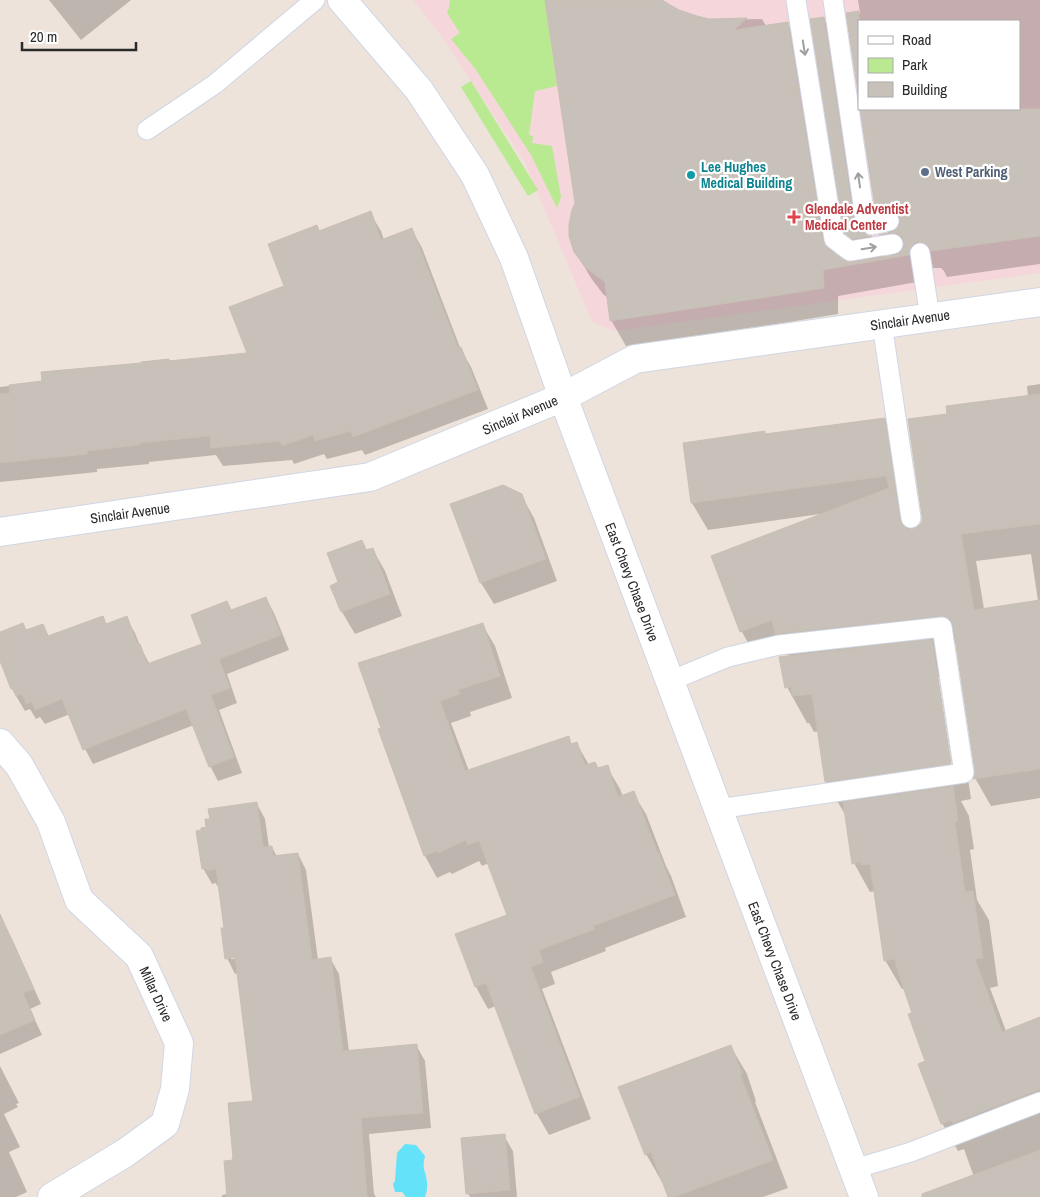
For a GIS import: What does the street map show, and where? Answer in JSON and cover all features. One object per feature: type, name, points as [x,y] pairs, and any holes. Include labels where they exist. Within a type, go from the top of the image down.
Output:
[{"type":"street","name":"East Chevy Chase Drive","points":[[351,3],[419,90],[475,174],[514,258],[563,397],[864,1197]]},
{"type":"street","name":"Sinclair Avenue","points":[[0,532],[370,477],[563,397],[635,359],[1040,302]]},
{"type":"street","name":"Millar Drive","points":[[0,743],[19,765],[51,822],[80,900],[139,956],[179,1043],[175,1089],[165,1124],[125,1153],[52,1197]]},
{"type":"lane","points":[[147,130],[215,84],[316,0]]},
{"type":"lane","points":[[796,0],[834,239],[850,251],[893,244]]},
{"type":"lane","points":[[833,0],[865,218],[872,225],[890,221]]},
{"type":"lane","points":[[920,253],[930,317]]},
{"type":"lane","points":[[882,324],[911,518]]},
{"type":"lane","points":[[670,680],[728,658],[779,645],[942,627],[964,773],[718,809]]},
{"type":"lane","points":[[854,1169],[912,1152],[1040,1102]]},
{"type":"shaded area","name":"Glendale Adventist Medical Center","points":[[413,0],[1040,0],[1040,273],[614,331],[592,322],[524,161],[442,37]]},
{"type":"green space","points":[[450,0],[545,0],[557,86],[535,91],[529,135],[533,136],[532,143],[552,146],[561,197],[557,208],[531,155],[476,70],[451,39],[460,33],[447,13]]},
{"type":"green space","points":[[471,81],[538,190],[528,196],[461,87]]},
{"type":"water","points":[[405,1144],[416,1145],[425,1156],[424,1166],[427,1186],[425,1197],[406,1197],[402,1192],[395,1192],[393,1184],[395,1181],[397,1153]]},
{"type":"building","name":"Glendale Adventist Medical Center","points":[[545,0],[662,0],[679,10],[709,19],[747,18],[734,30],[788,22],[823,241],[827,248],[848,262],[895,255],[900,253],[904,243],[902,237],[897,233],[879,235],[896,229],[900,225],[900,219],[892,210],[876,213],[860,110],[1040,109],[1040,236],[931,251],[929,246],[918,242],[913,244],[909,255],[823,270],[824,288],[610,321],[605,282],[586,268],[574,252],[569,236],[569,224],[575,203]]},
{"type":"building","points":[[859,11],[858,91],[846,13]]},
{"type":"building","points":[[824,17],[854,220],[864,233],[872,236],[853,239],[844,233],[810,19]]},
{"type":"building","points":[[371,211],[381,240],[412,228],[458,348],[461,347],[478,390],[353,437],[351,431],[315,441],[313,435],[282,446],[280,441],[211,448],[210,436],[139,443],[139,445],[87,451],[87,454],[0,463],[0,394],[10,393],[9,385],[42,381],[41,372],[247,353],[229,307],[284,286],[268,244],[317,225],[319,231]]},
{"type":"building","points":[[1040,394],[1040,524],[961,534],[974,610],[1040,600],[1040,769],[973,779],[975,771],[951,620],[941,616],[775,634],[772,620],[740,632],[711,556],[889,488],[886,476],[691,503],[683,443],[765,431],[765,434],[885,418],[900,520],[907,529],[912,529],[922,522],[922,516],[908,419],[947,414],[946,406]]},
{"type":"building","points":[[503,485],[522,494],[546,559],[480,583],[450,504]]},
{"type":"building","points":[[362,540],[366,550],[373,548],[390,594],[341,612],[330,586],[338,582],[327,553]]},
{"type":"building","points":[[266,597],[281,635],[219,659],[230,688],[211,695],[234,757],[209,767],[186,709],[83,750],[62,699],[35,710],[32,702],[26,704],[22,694],[16,696],[13,688],[11,689],[0,661],[0,632],[23,623],[26,630],[43,624],[48,636],[103,616],[106,624],[127,616],[147,664],[202,644],[191,615],[227,601],[231,610]]},
{"type":"building","points":[[483,623],[500,676],[458,690],[460,694],[440,701],[465,771],[569,736],[571,744],[577,742],[585,765],[595,762],[598,768],[608,765],[618,797],[634,791],[675,895],[593,926],[595,929],[539,950],[543,962],[531,967],[580,1097],[535,1114],[486,983],[475,987],[455,934],[507,915],[479,841],[468,845],[466,840],[438,853],[437,851],[424,856],[378,729],[381,728],[358,663]]},
{"type":"building","points":[[932,639],[951,764],[825,782],[812,694],[792,696],[791,687],[785,688],[779,657]]},
{"type":"building","points":[[953,786],[958,821],[955,822],[965,892],[973,891],[983,958],[975,959],[1002,1032],[1040,1017],[1040,1089],[953,1123],[951,1120],[941,1124],[918,1064],[925,1061],[908,1014],[912,1013],[895,959],[884,961],[870,864],[861,865],[861,862],[852,864],[843,802]]},
{"type":"building","points":[[257,802],[263,847],[272,846],[273,856],[298,853],[312,960],[331,957],[343,1051],[417,1044],[423,1113],[361,1118],[367,1197],[227,1197],[224,1161],[233,1160],[228,1103],[253,1101],[235,957],[225,959],[221,928],[224,928],[216,869],[207,871],[207,868],[202,869],[196,831],[206,827],[205,819],[210,819],[208,809]]},
{"type":"building","points":[[0,914],[34,989],[23,993],[35,1020],[0,1035]]},
{"type":"building","points":[[731,1045],[773,1160],[674,1197],[668,1197],[651,1152],[645,1155],[618,1087]]},
{"type":"building","points":[[505,1134],[510,1190],[466,1194],[461,1138]]},
{"type":"building","points":[[1040,1150],[1040,1197],[922,1197],[922,1194]]},
{"type":"place","name":"West Parking","points":[[925,172]]},
{"type":"place","name":"Lee Hughes Medical Building","points":[[691,175]]},
{"type":"place","name":"Glendale Adventist Medical Center","points":[[794,217]]}]
